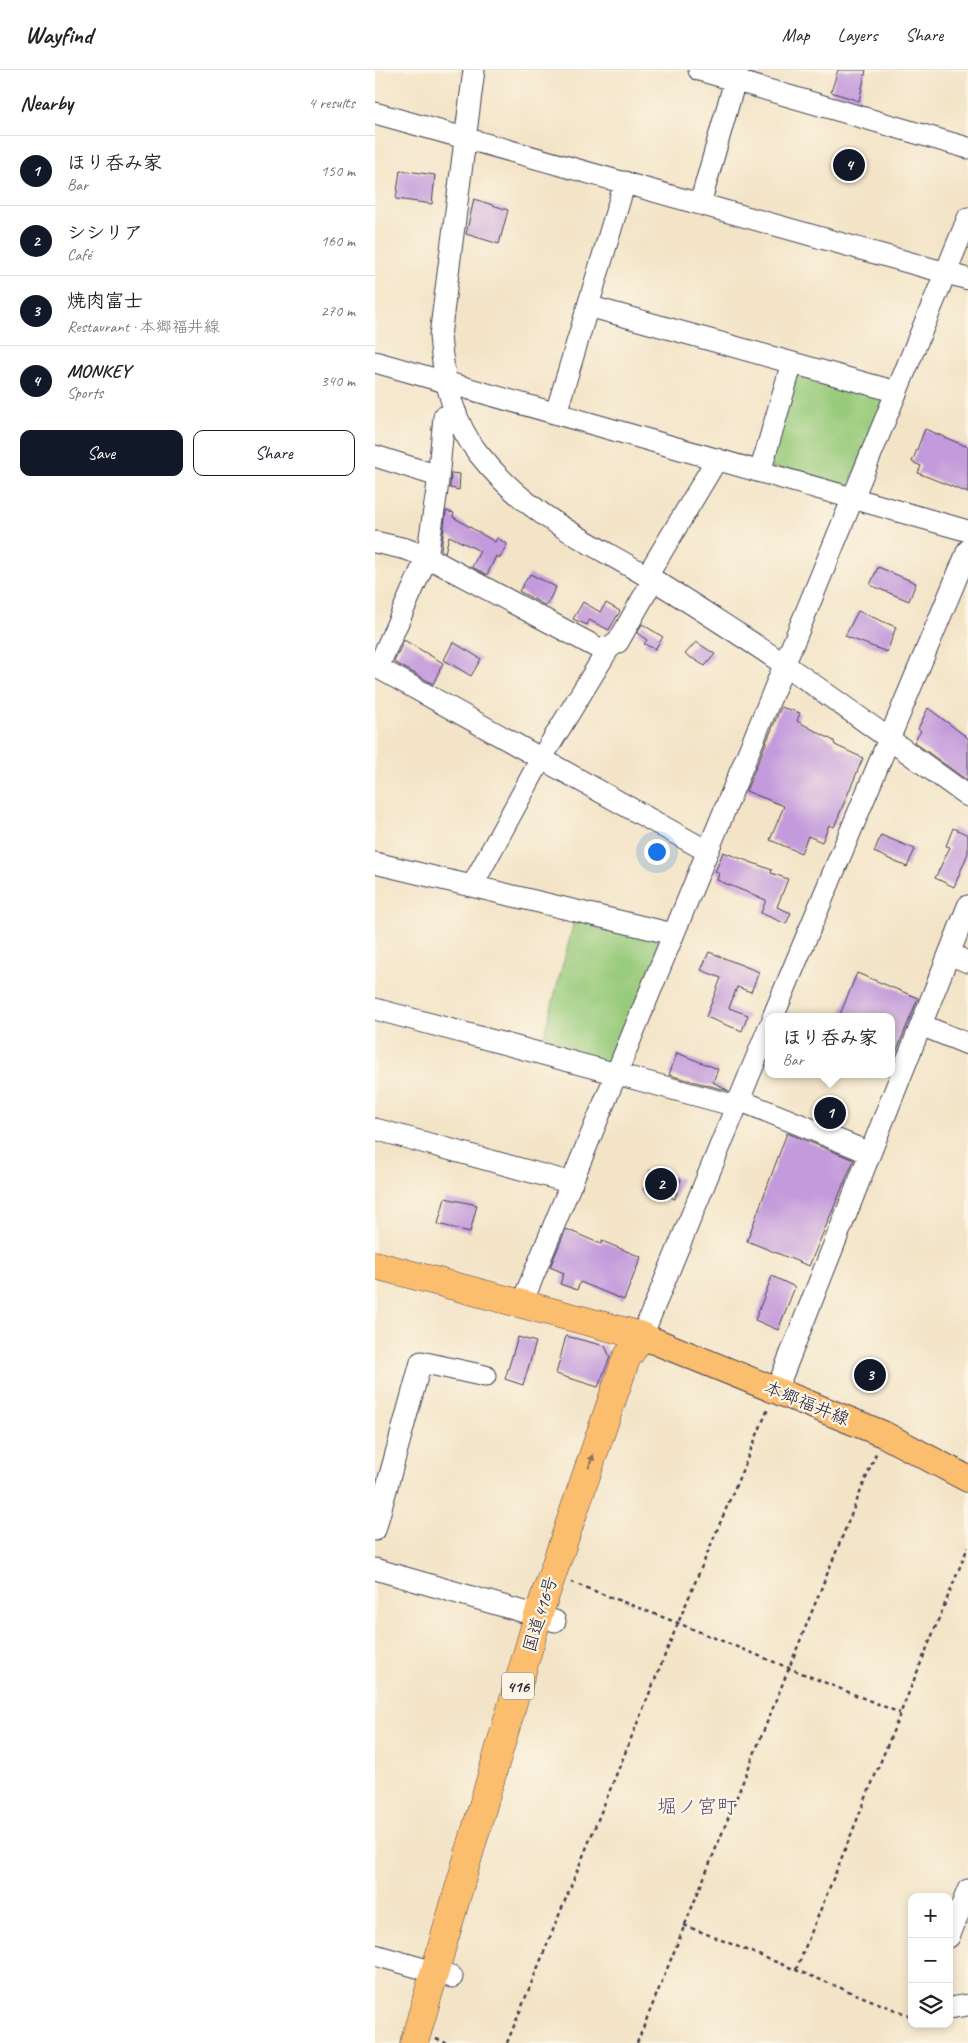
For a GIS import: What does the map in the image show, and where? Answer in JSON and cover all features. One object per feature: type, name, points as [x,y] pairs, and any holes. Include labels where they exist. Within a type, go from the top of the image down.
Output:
[{"type":"highway","points":[[375,1264],[522,1302],[642,1336]]},
{"type":"highway","name":"国道416号","points":[[547,1618],[568,1581],[643,1364],[642,1336]]},
{"type":"highway","name":"国道416号","points":[[432,2042],[444,1975],[547,1618],[626,1359],[642,1336]]},
{"type":"main road","name":"本郷福井線","points":[[642,1336],[883,1434],[968,1480]]},
{"type":"street","points":[[474,70],[440,336],[446,381],[456,413],[476,452],[523,501],[548,520],[650,578],[784,663],[968,796]]},
{"type":"street","points":[[699,70],[736,75],[968,148]]},
{"type":"street","points":[[700,204],[736,75]]},
{"type":"street","points":[[375,113],[968,279]]},
{"type":"street","points":[[555,413],[625,182]]},
{"type":"street","points":[[522,1302],[968,218]]},
{"type":"street","points":[[588,306],[897,392]]},
{"type":"street","points":[[375,362],[968,531]]},
{"type":"street","points":[[760,472],[792,363]]},
{"type":"street","points":[[456,413],[444,417],[427,557],[376,666],[707,851]]},
{"type":"street","points":[[375,456],[438,476]]},
{"type":"street","points":[[472,886],[541,758],[609,648],[618,642],[650,578],[717,459]]},
{"type":"street","points":[[375,542],[406,549],[427,557],[601,648],[609,648]]},
{"type":"street","points":[[775,1013],[968,550]]},
{"type":"street","points":[[375,864],[673,934]]},
{"type":"street","points":[[776,1391],[921,1025],[959,958],[968,906]]},
{"type":"street","points":[[375,1009],[616,1074],[737,1103],[870,1153]]},
{"type":"street","points":[[921,1025],[968,1044]]},
{"type":"street","points":[[642,1336],[765,1036]]},
{"type":"street","points":[[375,1129],[571,1183]]},
{"type":"street","points":[[375,1530],[421,1362],[485,1376]]},
{"type":"street","points":[[375,1569],[547,1618]]},
{"type":"street","points":[[953,1927],[968,1890]]},
{"type":"street","points":[[375,1955],[444,1975]]},
{"type":"street","points":[[953,2007],[968,2005]]},
{"type":"path","points":[[507,2043],[678,1622],[776,1391]]},
{"type":"path","points":[[637,2043],[883,1434]]},
{"type":"path","points":[[796,1970],[968,1547]]},
{"type":"path","points":[[568,1581],[678,1622],[900,1713]]},
{"type":"path","points":[[684,1925],[908,2015]]},
{"type":"green space","points":[[792,363],[887,393],[847,491],[762,464]]},
{"type":"green space","points":[[577,911],[673,934],[616,1074],[539,1053]]},
{"type":"building","points":[[838,70],[866,70],[859,101],[831,92]]},
{"type":"building","points":[[400,170],[435,175],[432,204],[396,199]]},
{"type":"building","points":[[474,199],[508,210],[499,244],[466,234]]},
{"type":"building","points":[[925,429],[968,447],[968,493],[918,473],[921,466],[912,462]]},
{"type":"building","points":[[451,473],[460,474],[459,490],[450,488]]},
{"type":"building","points":[[446,511],[454,513],[453,517],[495,542],[497,538],[507,544],[500,558],[496,556],[487,575],[472,567],[480,551],[449,536],[445,553],[441,550]]},
{"type":"building","points":[[878,567],[916,583],[909,601],[870,585]]},
{"type":"building","points":[[530,574],[556,587],[546,606],[519,591]]},
{"type":"building","points":[[583,602],[600,612],[606,603],[620,611],[609,630],[589,620],[587,625],[573,619]]},
{"type":"building","points":[[858,611],[896,627],[887,652],[845,636]]},
{"type":"building","points":[[642,624],[663,637],[655,649],[644,644],[647,640],[637,633]]},
{"type":"building","points":[[404,640],[443,663],[433,684],[394,662]]},
{"type":"building","points":[[453,642],[481,659],[471,676],[444,660]]},
{"type":"building","points":[[696,642],[715,654],[705,666],[685,654]]},
{"type":"building","points":[[781,707],[800,713],[797,721],[834,741],[835,745],[863,758],[834,827],[829,825],[822,842],[808,836],[801,853],[770,840],[784,806],[746,791]]},
{"type":"building","points":[[928,708],[968,738],[968,781],[914,742],[921,731],[918,729]]},
{"type":"building","points":[[953,828],[968,835],[968,853],[954,887],[935,878],[950,847],[946,846]]},
{"type":"building","points":[[881,835],[915,849],[907,867],[874,852]]},
{"type":"building","points":[[723,852],[772,870],[771,873],[788,879],[777,907],[791,913],[786,924],[761,913],[766,900],[717,880],[719,873],[715,872]]},
{"type":"building","points":[[709,952],[759,972],[751,992],[737,987],[729,1008],[748,1015],[742,1031],[706,1017],[721,978],[701,970]]},
{"type":"building","points":[[857,973],[918,998],[895,1055],[895,1013],[841,1013]]},
{"type":"building","points":[[677,1053],[718,1069],[713,1082],[729,1091],[669,1075]]},
{"type":"building","points":[[787,1133],[854,1160],[809,1266],[747,1241]]},
{"type":"building","points":[[650,1170],[657,1173],[657,1170],[681,1179],[675,1199],[656,1191],[654,1194],[643,1190]]},
{"type":"building","points":[[445,1198],[477,1205],[470,1232],[438,1224]]},
{"type":"building","points":[[566,1229],[601,1244],[602,1241],[641,1257],[624,1300],[580,1282],[577,1290],[560,1284],[564,1273],[550,1267]]},
{"type":"building","points":[[772,1276],[795,1287],[778,1330],[755,1320]]},
{"type":"building","points":[[566,1336],[605,1346],[610,1357],[598,1387],[556,1374]]},
{"type":"building","points":[[518,1337],[536,1342],[523,1385],[505,1379]]},
{"type":"place","name":"MONKEY","points":[[849,165]]},
{"type":"place","name":"ほり呑み家","points":[[830,1113]]},
{"type":"place","name":"シシリア","points":[[661,1184]]},
{"type":"place","name":"焼肉富士","points":[[870,1375]]},
{"type":"district","name":"堀ノ宮町","points":[[697,1806]]}]
